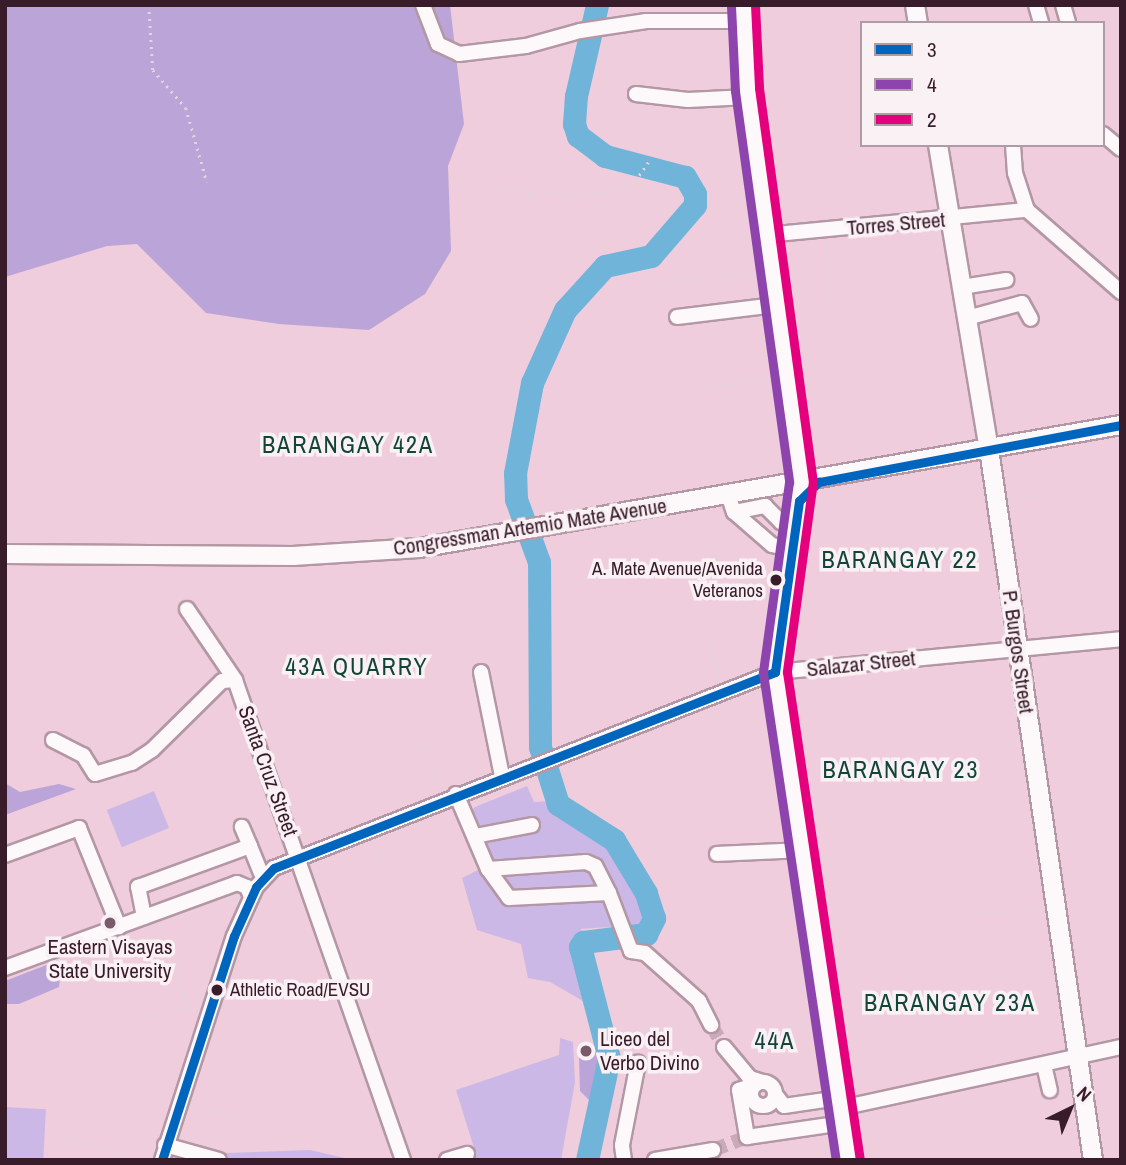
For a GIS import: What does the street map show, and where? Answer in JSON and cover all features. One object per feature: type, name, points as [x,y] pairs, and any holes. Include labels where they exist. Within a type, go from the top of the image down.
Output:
[{"type":"main road","points":[[743,13],[748,97],[765,235],[801,482],[775,672],[848,1160]]},
{"type":"main road","name":"P. Burgos Street","points":[[938,147],[989,449],[1075,1058],[1093,1160]]},
{"type":"main road","name":"Congressman Artemio Mate Avenue","points":[[5,554],[293,556],[419,548],[1121,425]]},
{"type":"main road","points":[[799,500],[830,477]]},
{"type":"street","points":[[423,5],[438,44],[459,54],[526,47],[580,31],[646,22],[721,22],[743,13]]},
{"type":"street","points":[[720,5],[721,22]]},
{"type":"street","points":[[636,94],[688,100],[748,97]]},
{"type":"street","points":[[1121,127],[1106,136],[1121,149]]},
{"type":"street","points":[[1013,147],[1015,173],[1027,210],[1121,292]]},
{"type":"street","name":"Torres Street","points":[[765,235],[1027,210]]},
{"type":"street","points":[[962,287],[1006,280]]},
{"type":"street","points":[[967,318],[1022,303],[1031,320]]},
{"type":"street","points":[[677,317],[775,305]]},
{"type":"street","points":[[728,494],[734,512],[772,545],[792,550]]},
{"type":"street","points":[[734,512],[765,506],[782,522],[795,526]]},
{"type":"street","points":[[187,610],[235,680]]},
{"type":"street","name":"Salazar Street","points":[[5,968],[236,884],[528,765],[775,672],[1121,639]]},
{"type":"street","points":[[481,672],[502,776]]},
{"type":"street","name":"Santa Cruz Street","points":[[53,740],[83,755],[95,774],[121,767],[152,750],[222,681],[235,680],[403,1160]]},
{"type":"street","points":[[450,796],[475,836],[488,869],[513,900],[609,893]]},
{"type":"street","points":[[475,836],[532,825]]},
{"type":"street","points":[[219,1160],[163,1152],[251,897],[267,870],[250,846],[243,827]]},
{"type":"street","points":[[5,855],[79,828],[119,926]]},
{"type":"street","points":[[150,915],[138,887],[250,846]]},
{"type":"street","points":[[718,854],[802,850]]},
{"type":"street","points":[[488,869],[586,862],[595,866],[609,893],[628,944],[699,1001],[711,1025]]},
{"type":"street","points":[[236,884],[245,885],[251,897]]},
{"type":"street","points":[[724,1047],[750,1078],[773,1087],[784,1106],[841,1110]]},
{"type":"street","points":[[759,1083],[739,1090],[745,1138],[841,1110],[1121,1047]]},
{"type":"street","points":[[624,1160],[622,1145],[638,1063]]},
{"type":"street","points":[[1044,1065],[1050,1090]]},
{"type":"street","points":[[759,1083],[751,1095],[758,1105],[770,1104],[775,1094]]},
{"type":"street","points":[[655,1160],[713,1150]]},
{"type":"street","points":[[447,1160],[467,1154]]},
{"type":"path","points":[[149,5],[153,70],[186,108],[208,182]]},
{"type":"path","points":[[500,185],[529,194],[605,193],[624,188],[645,170],[649,160]]},
{"type":"path","points":[[825,230],[828,297]]},
{"type":"path","points":[[657,284],[771,270]]},
{"type":"path","points":[[647,386],[719,386],[786,377]]},
{"type":"path","points":[[996,501],[1044,494]]},
{"type":"path","points":[[715,585],[788,578]]},
{"type":"path","points":[[709,636],[723,693]]},
{"type":"path","points":[[419,741],[450,796]]},
{"type":"path","points":[[308,791],[329,847]]},
{"type":"path","points":[[80,814],[99,803]]},
{"type":"path","points":[[368,830],[390,883]]},
{"type":"path","points":[[68,870],[66,866],[91,856]]},
{"type":"path","points":[[970,913],[1054,907]]},
{"type":"path","points":[[150,915],[188,1007],[150,1016]]},
{"type":"path","points":[[342,983],[371,981]]},
{"type":"path","points":[[788,1024],[828,1023]]},
{"type":"path","points":[[189,1104],[244,1122]]},
{"type":"path","points":[[58,1135],[120,1154]]},
{"type":"shaded area","points":[[5,5],[450,5],[464,124],[448,166],[451,251],[425,294],[369,330],[279,324],[206,313],[137,244],[107,246],[5,277]]},
{"type":"shaded area","points":[[5,783],[20,792],[59,784],[76,789],[5,815]]},
{"type":"shaded area","points":[[527,786],[534,802],[550,801],[597,834],[646,910],[641,925],[580,929],[595,938],[583,1001],[550,982],[528,978],[521,944],[477,930],[462,878],[484,867],[467,816],[475,807]]},
{"type":"shaded area","points":[[154,791],[169,828],[122,847],[107,810]]},
{"type":"shaded area","points":[[54,962],[60,978],[59,987],[19,1004],[5,1004],[5,981]]},
{"type":"shaded area","points":[[560,1038],[573,1042],[575,1082],[561,1160],[466,1160],[464,1153],[474,1148],[456,1090],[559,1055]]},
{"type":"shaded area","points":[[600,1046],[609,1047],[613,1056],[598,1102],[595,1142],[579,1153],[590,1101],[580,1091],[580,1051]]},
{"type":"shaded area","points":[[5,1107],[46,1109],[43,1160],[5,1160]]},
{"type":"shaded area","points":[[181,1142],[226,1153],[310,1150],[353,1160],[176,1160]]},
{"type":"waterway","points":[[587,1160],[609,1058],[580,947],[583,942],[646,934],[654,918],[646,893],[614,840],[558,804],[540,747],[539,562],[516,499],[515,473],[532,383],[565,310],[605,266],[651,256],[695,205],[695,194],[685,177],[605,156],[578,136],[574,124],[576,96],[597,5]]},
{"type":"tunnel","points":[[711,1025],[724,1047]]},
{"type":"tunnel","points":[[713,1150],[744,1138]]},
{"type":"transit line","name":"2","points":[[755,5],[759,88],[813,481],[787,672],[860,1158]]},
{"type":"transit line","name":"4","points":[[731,6],[735,91],[789,482],[763,673],[836,1160]]},
{"type":"transit line","name":"3","points":[[162,1160],[234,936],[256,887],[274,868],[775,672],[799,501],[819,482],[1121,425]]},
{"type":"place","name":"A. Mate Avenue/Avenida Veteranos","points":[[776,580]]},
{"type":"place","name":"Eastern Visayas State University","points":[[110,923]]},
{"type":"place","name":"Athletic Road/EVSU","points":[[217,990]]},
{"type":"place","name":"Liceo del Verbo Divino","points":[[586,1051]]},
{"type":"district","name":"BARANGAY 42A","points":[[348,445]]},
{"type":"district","name":"BARANGAY 22","points":[[900,560]]},
{"type":"district","name":"43A QUARRY","points":[[357,667]]},
{"type":"district","name":"BARANGAY 23","points":[[901,770]]},
{"type":"district","name":"BARANGAY 23A","points":[[950,1003]]},
{"type":"district","name":"44A","points":[[775,1041]]}]
